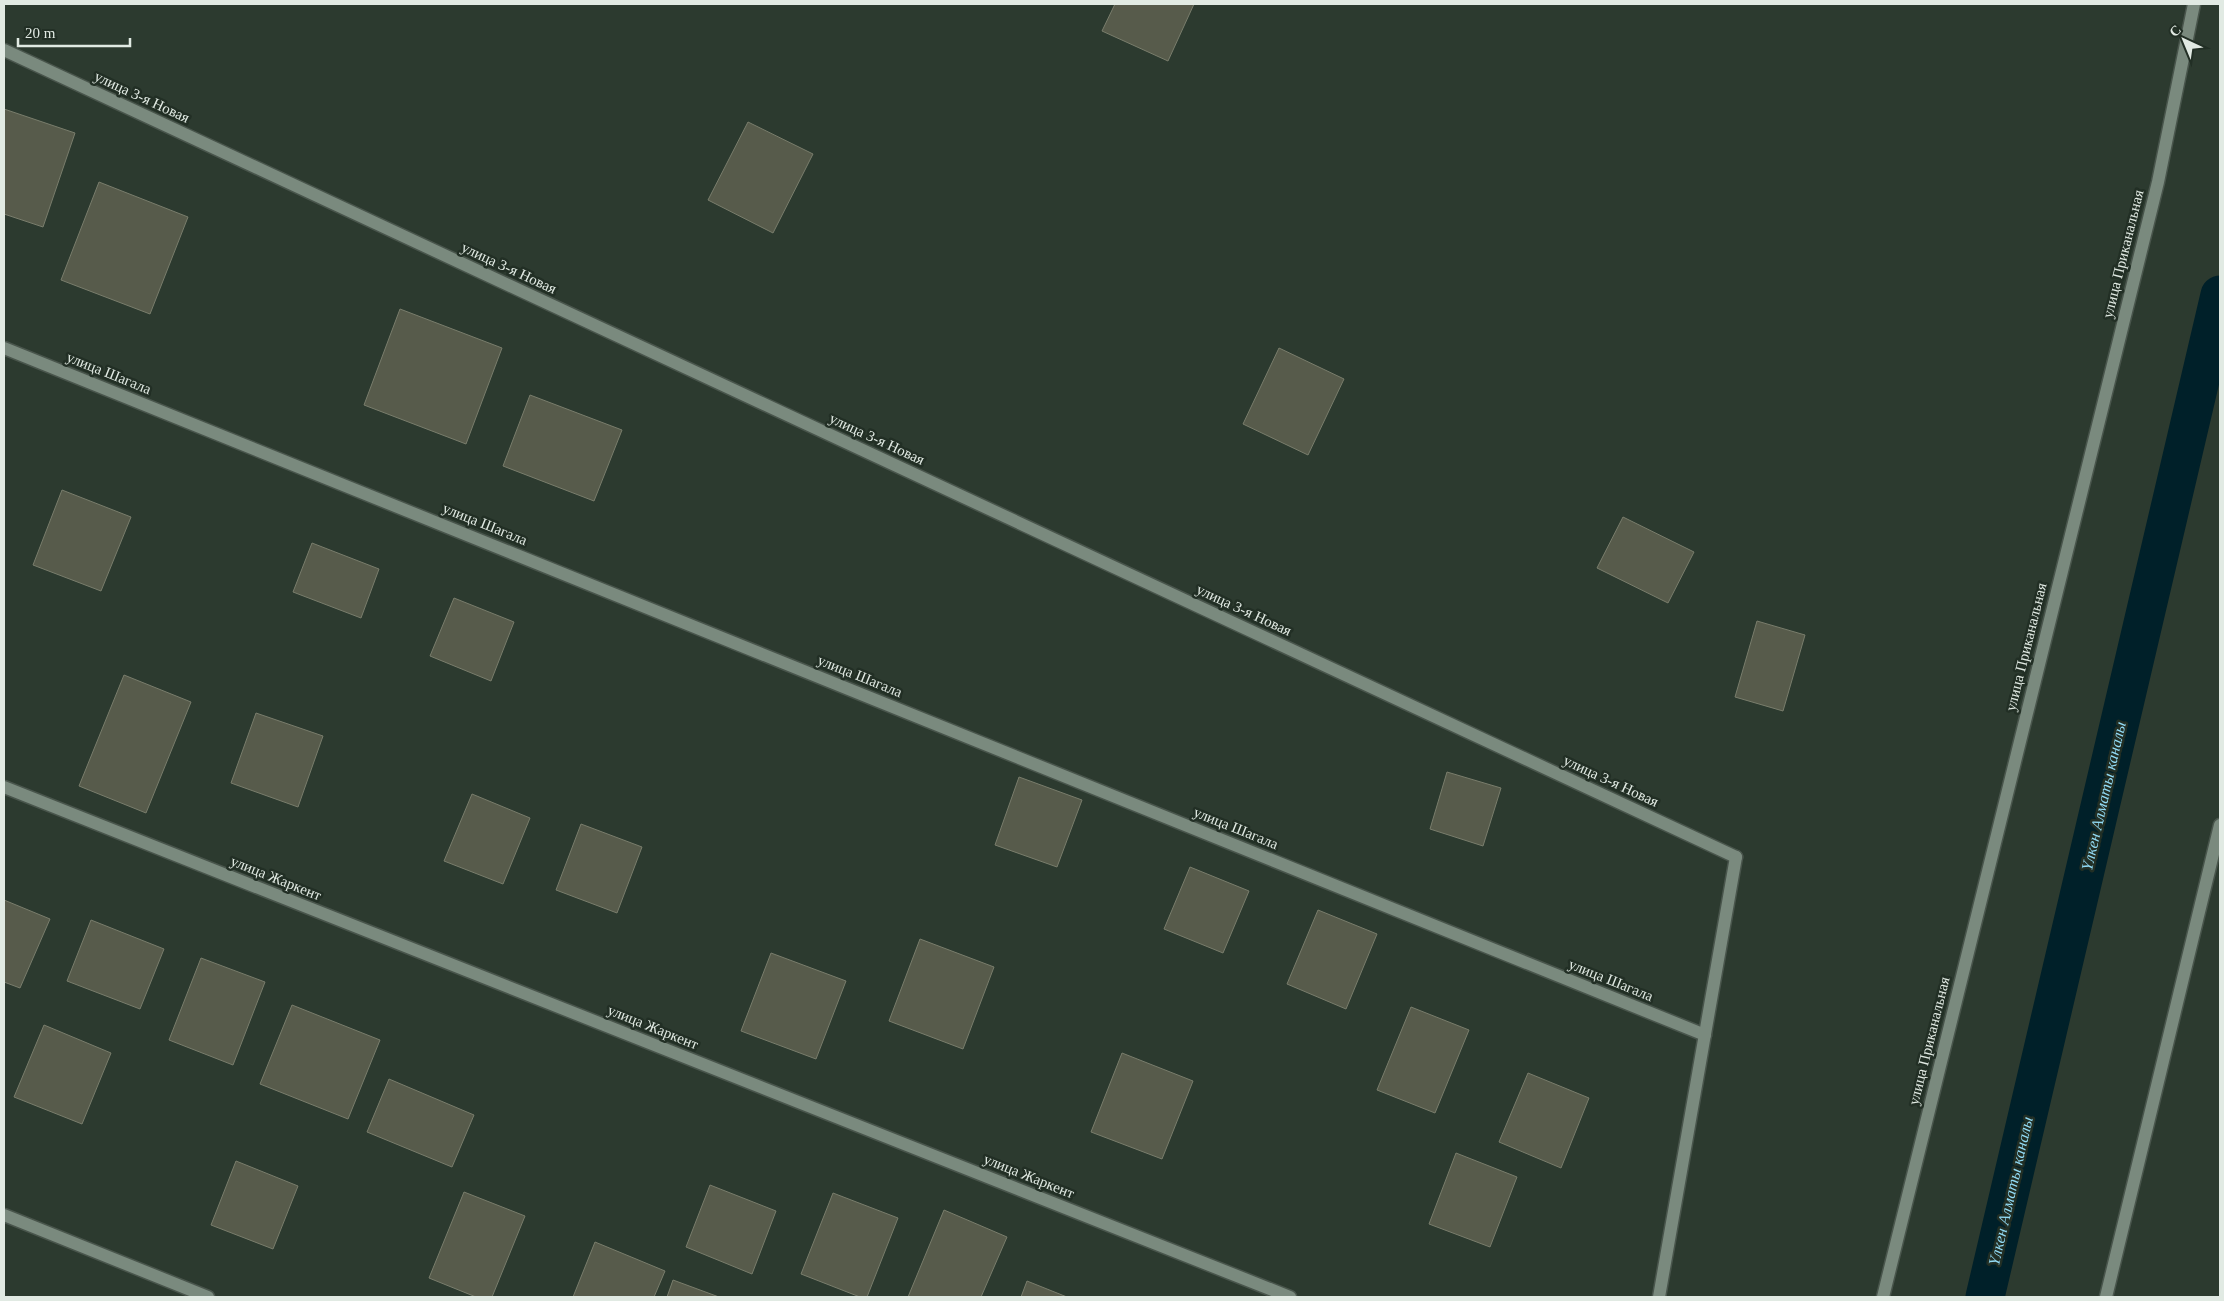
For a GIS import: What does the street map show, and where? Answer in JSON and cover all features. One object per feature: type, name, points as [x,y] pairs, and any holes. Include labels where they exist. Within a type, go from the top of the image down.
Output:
[{"type":"street","name":"улица Приканальная","points":[[1883,1297],[2158,182],[2194,4]]},
{"type":"street","name":"улица 3-я Новая","points":[[4,50],[1736,857],[1705,1035]]},
{"type":"street","name":"улица Шагала","points":[[4,348],[1705,1035]]},
{"type":"street","name":"улица Жаркент","points":[[4,787],[1290,1297]]},
{"type":"street","points":[[2106,1297],[2220,825]]},
{"type":"street","points":[[1659,1297],[1705,1035]]},
{"type":"street","points":[[4,1215],[208,1297]]},
{"type":"building","points":[[1115,4],[1194,4],[1168,61],[1102,31]]},
{"type":"building","points":[[4,109],[75,133],[43,227],[4,214]]},
{"type":"building","points":[[748,122],[813,154],[773,233],[708,200]]},
{"type":"building","points":[[99,182],[188,217],[150,314],[61,280]]},
{"type":"building","points":[[400,309],[502,348],[466,444],[364,405]]},
{"type":"building","points":[[1279,348],[1344,379],[1308,455],[1243,424]]},
{"type":"building","points":[[530,395],[622,430],[594,501],[503,466]]},
{"type":"building","points":[[62,490],[131,517],[101,591],[33,565]]},
{"type":"building","points":[[1623,517],[1694,552],[1668,603],[1597,568]]},
{"type":"building","points":[[312,543],[379,569],[361,618],[293,592]]},
{"type":"building","points":[[454,598],[514,622],[491,681],[430,656]]},
{"type":"building","points":[[1757,621],[1805,635],[1783,711],[1735,697]]},
{"type":"building","points":[[124,675],[191,702],[146,813],[79,786]]},
{"type":"building","points":[[256,713],[323,736],[298,807],[231,783]]},
{"type":"building","points":[[1447,772],[1501,788],[1483,846],[1430,829]]},
{"type":"building","points":[[1019,777],[1082,800],[1057,867],[995,845]]},
{"type":"building","points":[[472,794],[530,818],[503,884],[444,861]]},
{"type":"building","points":[[581,824],[642,847],[617,913],[556,890]]},
{"type":"building","points":[[1190,867],[1249,891],[1223,953],[1164,929]]},
{"type":"building","points":[[4,900],[50,919],[20,988],[4,982]]},
{"type":"building","points":[[1318,910],[1377,934],[1346,1009],[1287,984]]},
{"type":"building","points":[[91,920],[164,949],[140,1009],[67,981]]},
{"type":"building","points":[[920,939],[994,967],[963,1049],[889,1021]]},
{"type":"building","points":[[771,953],[846,981],[816,1059],[741,1031]]},
{"type":"building","points":[[201,958],[265,982],[233,1065],[169,1040]]},
{"type":"building","points":[[292,1005],[380,1040],[348,1119],[260,1084]]},
{"type":"building","points":[[1411,1007],[1469,1030],[1435,1113],[1377,1090]]},
{"type":"building","points":[[44,1025],[111,1053],[82,1124],[14,1097]]},
{"type":"building","points":[[1122,1053],[1193,1081],[1162,1159],[1091,1132]]},
{"type":"building","points":[[1528,1073],[1589,1098],[1561,1168],[1499,1142]]},
{"type":"building","points":[[389,1079],[474,1115],[452,1167],[367,1132]]},
{"type":"building","points":[[1456,1153],[1517,1177],[1490,1247],[1429,1224]]},
{"type":"building","points":[[236,1161],[298,1186],[273,1249],[211,1225]]},
{"type":"building","points":[[710,1185],[776,1211],[752,1274],[686,1247]]},
{"type":"building","points":[[464,1192],[525,1216],[492,1297],[476,1297],[429,1278]]},
{"type":"building","points":[[833,1193],[898,1218],[867,1297],[860,1297],[801,1274]]},
{"type":"building","points":[[944,1210],[1007,1237],[981,1297],[908,1297]]},
{"type":"building","points":[[595,1242],[665,1271],[654,1297],[573,1297]]},
{"type":"building","points":[[673,1280],[719,1297],[667,1297]]},
{"type":"building","points":[[1027,1281],[1067,1297],[1021,1297]]},
{"type":"waterway","name":"Үлкен Алматы каналы","points":[[1985,1297],[2220,295]]}]
